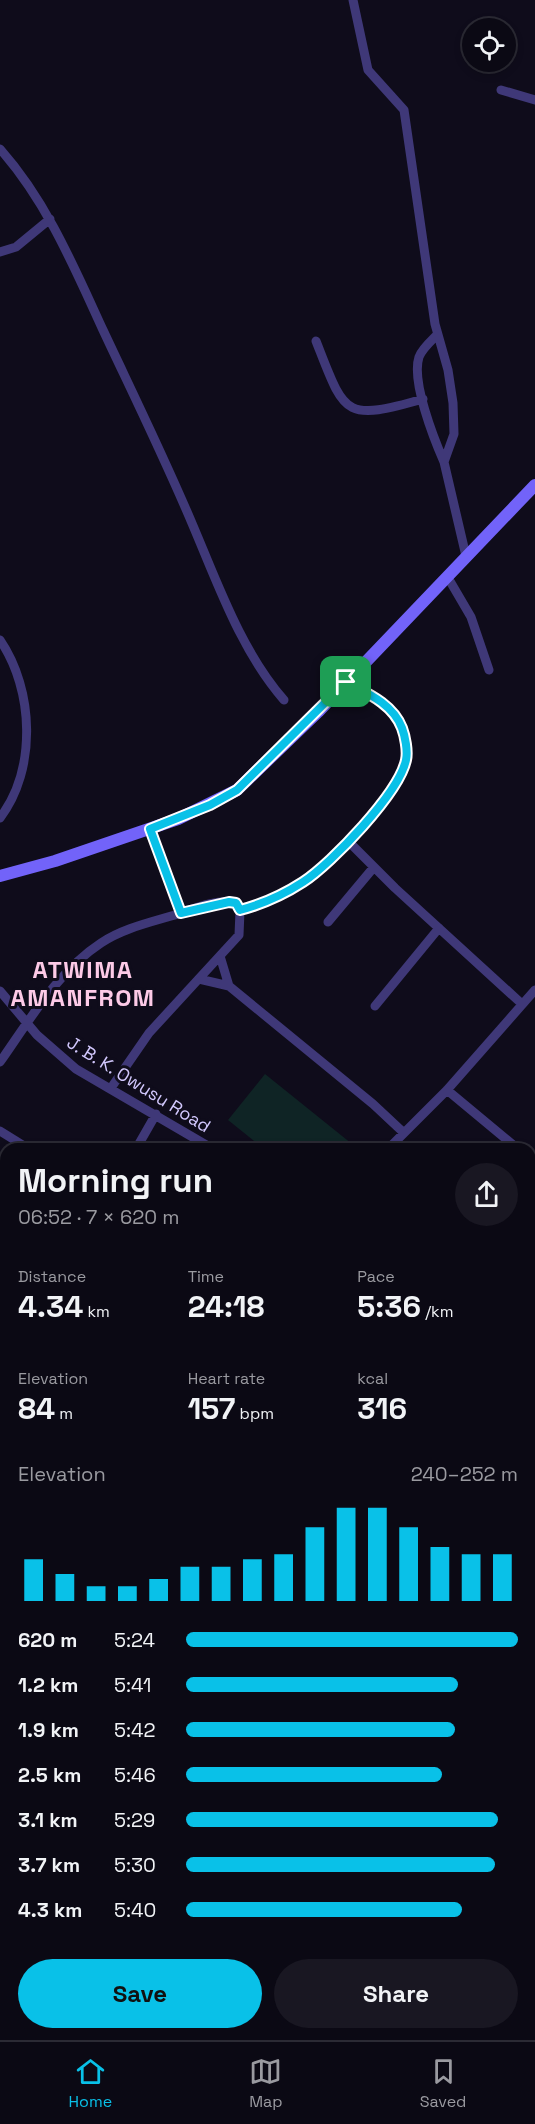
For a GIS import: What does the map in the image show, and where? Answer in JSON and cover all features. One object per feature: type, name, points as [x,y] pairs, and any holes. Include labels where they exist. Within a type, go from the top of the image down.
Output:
[{"type":"street","points":[[353,0],[368,70],[404,110],[437,335],[448,370],[455,428],[444,462]]},
{"type":"street","points":[[501,90],[535,100]]},
{"type":"street","points":[[0,149],[50,219],[135,399],[228,608],[266,675],[284,700]]},
{"type":"street","points":[[0,252],[16,247],[50,219]]},
{"type":"street","points":[[437,335],[419,359],[423,399],[444,462],[466,556]]},
{"type":"street","points":[[316,341],[337,396],[347,404],[370,412],[423,399]]},
{"type":"street","points":[[0,876],[150,829],[199,810],[237,790],[346,682],[535,485]]},
{"type":"street","points":[[447,576],[471,617],[489,670]]},
{"type":"street","points":[[0,640],[15,669],[25,704],[21,773],[0,818]]},
{"type":"street","points":[[240,910],[282,895],[304,881],[349,842],[391,787],[407,757],[401,726],[391,710],[346,682]]},
{"type":"street","points":[[150,829],[181,913]]},
{"type":"street","points":[[349,842],[522,1004]]},
{"type":"street","points":[[328,922],[374,867]]},
{"type":"street","points":[[0,1062],[66,975],[100,943],[124,931],[181,913],[229,902],[236,903],[240,910],[240,933],[149,1033],[111,1088]]},
{"type":"street","points":[[375,1006],[439,928]]},
{"type":"street","points":[[220,956],[229,986]]},
{"type":"street","points":[[199,979],[229,986],[404,1133]]},
{"type":"street","points":[[394,1143],[447,1090],[535,990]]},
{"type":"street","name":"J. B. K. Owusu Road","points":[[0,991],[27,1024],[70,1064],[203,1143]]},
{"type":"street","points":[[447,1090],[511,1143]]},
{"type":"street","points":[[139,1143],[156,1114]]},
{"type":"street","points":[[0,1131],[19,1143]]},
{"type":"green space","points":[[265,1074],[351,1143],[257,1143],[228,1120]]},
{"type":"district","name":"ATWIMA AMANFROM","points":[[83,983]]},
{"type":"route","points":[[346,682],[391,710],[401,726],[407,757],[391,787],[349,842],[319,870],[282,895],[240,910],[236,903],[229,902],[181,913],[150,829],[210,805],[237,790],[346,682]]}]
